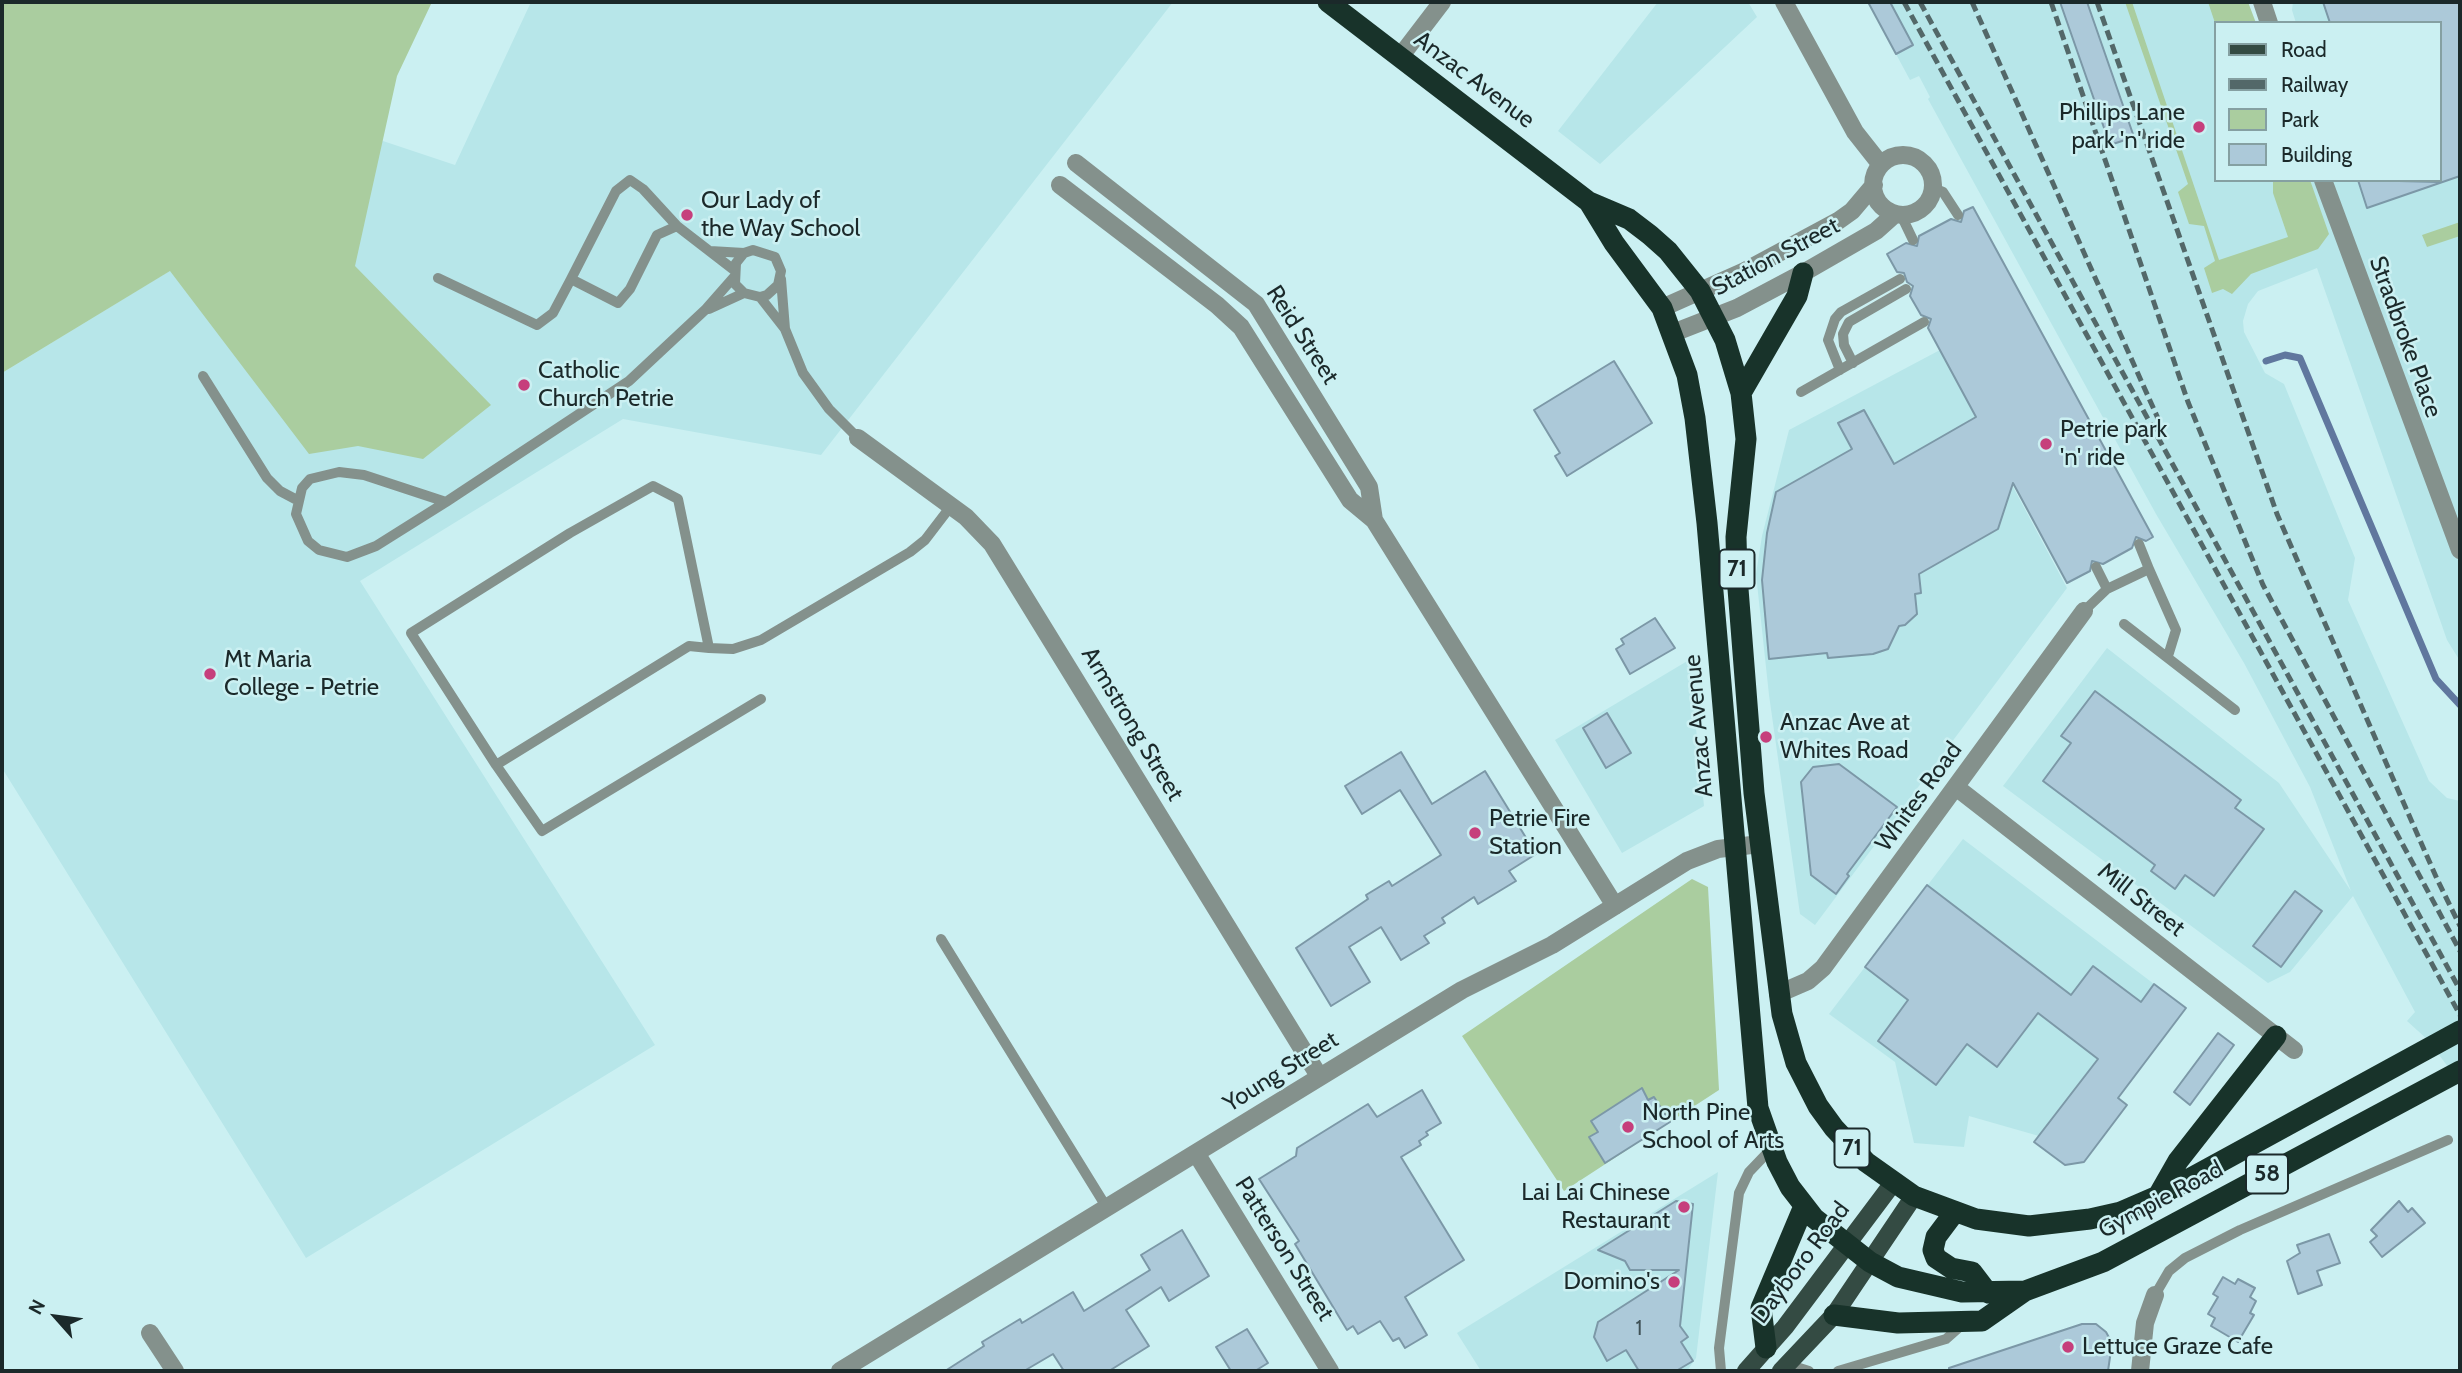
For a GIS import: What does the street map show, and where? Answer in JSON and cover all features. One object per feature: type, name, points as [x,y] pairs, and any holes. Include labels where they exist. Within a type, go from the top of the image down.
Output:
[{"type":"highway","name":"Anzac Avenue","points":[[1328,2],[1589,201],[1629,219],[1650,235],[1668,251],[1700,291],[1714,317],[1734,362],[1741,393],[1746,439],[1736,537],[1737,576],[1760,844],[1787,1040],[1818,1106],[1849,1146],[1893,1183]]},
{"type":"highway","name":"Anzac Avenue","points":[[1589,201],[1614,243],[1662,308],[1673,333],[1695,418],[1758,1108],[1771,1149],[1804,1206],[1846,1245]]},
{"type":"highway","points":[[1741,393],[1797,296],[1803,273]]},
{"type":"highway","name":"Gympie Road","points":[[1893,1183],[1914,1196],[1954,1213],[2002,1223],[2057,1224],[2121,1212],[2158,1196],[2460,1031]]},
{"type":"highway","points":[[2158,1196],[2186,1150],[2276,1036]]},
{"type":"highway","name":"Gympie Road","points":[[1870,1262],[1919,1283],[1942,1289],[1988,1293],[2025,1291],[2103,1262],[2460,1071]]},
{"type":"highway","points":[[1766,1349],[1761,1308],[1804,1206]]},
{"type":"highway","points":[[1954,1213],[1936,1237],[1933,1250],[1936,1258],[1951,1268],[1972,1272],[1988,1293]]},
{"type":"highway","name":"71","points":[[1846,1245],[1870,1262]]},
{"type":"highway","name":"58","points":[[1834,1315],[1899,1323],[1982,1321],[2025,1291]]},
{"type":"main road","name":"Dayboro Road","points":[[1746,1371],[1766,1349],[1893,1183]]},
{"type":"main road","points":[[1785,1368],[1834,1315],[1914,1196]]},
{"type":"street","points":[[1400,57],[1442,2]]},
{"type":"street","points":[[1784,2],[1855,132],[1881,165]]},
{"type":"street","points":[[2262,2],[2268,21]]},
{"type":"street","points":[[1897,156],[1916,158],[1929,170],[1933,188],[1926,205],[1919,211],[1898,214],[1879,203],[1874,185],[1881,165],[1897,156]]},
{"type":"street","name":"Reid Street","points":[[1076,163],[1256,304],[1369,487],[1374,520]]},
{"type":"street","name":"Stradbroke Place","points":[[2324,182],[2460,550]]},
{"type":"street","name":"Reid Street","points":[[1060,185],[1231,316],[1350,499],[1374,520],[1615,906]]},
{"type":"street","name":"Station Street","points":[[1662,308],[1745,271],[1838,221],[1852,211],[1874,185]]},
{"type":"street","name":"Station Street","points":[[1673,333],[1714,317],[1803,273],[1876,231],[1898,214]]},
{"type":"street","name":"Armstrong Street","points":[[858,438],[951,506],[992,544],[1319,1076]]},
{"type":"street","name":"Whites Road","points":[[1779,994],[1808,981],[1823,968],[2084,611]]},
{"type":"street","name":"Mill Street","points":[[1957,788],[2294,1050]]},
{"type":"street","name":"Young Street","points":[[840,1371],[1319,1076],[1469,986],[1538,953],[1687,861],[1704,853],[1760,844]]},
{"type":"street","name":"Patterson Street","points":[[1196,1153],[1331,1371]]},
{"type":"street","points":[[2140,1371],[2145,1323],[2155,1295]]},
{"type":"street","points":[[150,1334],[175,1371]]},
{"type":"lane","points":[[438,278],[537,325],[553,313],[616,191],[630,180],[643,189],[677,226],[734,274],[744,293]]},
{"type":"lane","points":[[1933,188],[1943,192],[1958,215]]},
{"type":"lane","points":[[1898,214],[1913,240]]},
{"type":"lane","points":[[571,279],[618,303],[630,289],[657,235],[677,226]]},
{"type":"lane","points":[[709,251],[768,252],[779,263],[785,329]]},
{"type":"lane","points":[[446,502],[364,475],[339,472],[310,479],[297,500],[300,528],[308,541],[333,556],[347,556],[376,546],[446,502],[629,381],[705,310],[734,274],[744,253]]},
{"type":"lane","points":[[760,297],[773,291],[781,278]]},
{"type":"lane","points":[[1840,370],[1828,341],[1835,319],[1841,312],[1900,279]]},
{"type":"lane","points":[[1853,363],[1844,345],[1843,334],[1849,322],[1906,289]]},
{"type":"lane","points":[[705,310],[744,293],[760,297],[785,329],[803,373],[829,409],[858,438]]},
{"type":"lane","points":[[1801,392],[1924,322]]},
{"type":"lane","points":[[204,376],[267,478],[280,491],[297,500]]},
{"type":"lane","points":[[709,648],[678,499],[653,486],[570,533],[411,633],[542,831],[761,699]]},
{"type":"lane","points":[[496,765],[689,646],[733,649],[761,640],[910,552],[925,540],[951,506]]},
{"type":"lane","points":[[2138,544],[2176,630],[2168,656]]},
{"type":"lane","points":[[2096,567],[2107,589]]},
{"type":"lane","points":[[2084,611],[2107,589],[2149,569]]},
{"type":"lane","points":[[2124,624],[2235,709]]},
{"type":"lane","points":[[941,939],[1107,1208]]},
{"type":"lane","points":[[2155,1295],[2169,1271],[2185,1258],[2240,1230],[2448,1140]]},
{"type":"lane","points":[[1721,1371],[1719,1348],[1739,1193],[1749,1172],[1771,1149]]},
{"type":"lane","points":[[1838,1371],[1946,1339],[1965,1322]]},
{"type":"lane","points":[[1785,1368],[1809,1371]]},
{"type":"shaded area","name":"Mt Maria College - Petrie","points":[[531,2],[1173,2],[821,455],[623,419],[360,581],[655,1045],[306,1258],[2,768],[2,373],[383,141],[455,165]]},
{"type":"shaded area","points":[[1658,2],[1748,2],[1757,17],[1600,164],[1558,131]]},
{"type":"shaded area","points":[[1868,2],[2226,2],[2214,21],[2214,182],[2288,182],[2291,190],[2312,182],[2441,182],[2441,21],[2295,21],[2292,10],[2293,2],[2460,2],[2460,661],[2447,640],[2317,268],[2258,291],[2248,304],[2243,321],[2244,332],[2265,373],[2284,384],[2355,558],[2348,600],[2429,781],[2447,798],[2460,801],[2460,1083],[2428,1040],[2407,1021],[2415,1012],[2353,896],[2290,972],[2268,983],[2003,786],[2107,648],[2279,783],[2351,891],[2310,787],[2244,663],[2156,514],[1928,99],[1930,97],[1919,76],[1910,80]]},
{"type":"shaded area","points":[[1940,350],[2067,588],[1815,925],[1800,914],[1769,695],[1756,574],[1762,536],[1789,430]]},
{"type":"shaded area","points":[[1689,660],[1704,806],[1622,853],[1555,740]]},
{"type":"shaded area","points":[[1963,839],[2154,984],[2039,1136],[1969,1116],[1964,1147],[1914,1143],[1895,1062],[1829,1014]]},
{"type":"shaded area","points":[[1718,1172],[1696,1358],[1687,1371],[1481,1371],[1457,1333]]},
{"type":"green space","points":[[2,2],[432,2],[397,76],[355,266],[491,405],[423,459],[358,446],[309,454],[170,271],[2,373]]},
{"type":"green space","points":[[2125,2],[2132,2],[2219,260],[2288,237],[2273,193],[2273,182],[2311,182],[2329,234],[2318,249],[2251,274],[2232,294],[2223,289],[2212,293],[2204,268],[2215,261],[2204,226],[2189,224],[2178,192],[2188,184]]},
{"type":"green space","points":[[2208,2],[2248,2],[2255,21],[2214,21]]},
{"type":"green space","points":[[2460,222],[2460,236],[2427,247],[2422,235]]},
{"type":"green space","points":[[1692,879],[1708,887],[1719,1090],[1564,1191],[1462,1036]]},
{"type":"building","points":[[1868,2],[1890,2],[1913,45],[1896,54]]},
{"type":"building","points":[[2060,2],[2087,2],[2134,137],[2110,145]]},
{"type":"building","points":[[2323,2],[2460,2],[2460,176],[2367,208],[2359,182],[2441,182],[2441,21],[2329,21]]},
{"type":"building","points":[[1973,207],[2153,537],[2146,541],[2136,537],[2132,548],[2103,564],[2092,561],[2090,571],[2067,583],[2013,483],[1998,529],[1919,574],[1921,593],[1915,594],[1917,614],[1905,625],[1899,626],[1888,649],[1873,654],[1828,658],[1827,653],[1769,659],[1762,580],[1767,533],[1776,492],[1852,449],[1838,423],[1864,410],[1894,464],[1976,417],[1928,328],[1931,319],[1921,315],[1910,296],[1913,286],[1907,282],[1904,273],[1897,272],[1887,254],[1906,243],[1917,246],[1919,236],[1951,219],[1961,222],[1964,211]]},
{"type":"building","points":[[1614,361],[1652,423],[1567,476],[1555,456],[1560,453],[1534,410]]},
{"type":"building","points":[[1655,618],[1675,648],[1630,674],[1616,649],[1624,644],[1621,639]]},
{"type":"building","points":[[2095,691],[2241,800],[2235,808],[2264,829],[2214,896],[2185,875],[2175,889],[2151,871],[2155,865],[2043,781],[2071,743],[2061,736]]},
{"type":"building","points":[[1607,713],[1631,753],[1606,768],[1583,728]]},
{"type":"building","points":[[1401,752],[1432,804],[1485,771],[1536,854],[1509,871],[1516,881],[1478,904],[1474,897],[1442,918],[1445,923],[1424,936],[1429,943],[1401,960],[1381,927],[1349,947],[1370,982],[1331,1006],[1296,948],[1368,899],[1366,895],[1389,881],[1392,886],[1441,855],[1400,790],[1362,814],[1345,786]]},
{"type":"building","points":[[1839,764],[1897,807],[1847,874],[1849,876],[1836,894],[1811,875],[1801,782],[1813,767]]},
{"type":"building","points":[[1927,885],[2071,995],[2093,966],[2141,1002],[2154,984],[2186,1008],[2118,1098],[2127,1105],[2084,1162],[2065,1165],[2034,1142],[2098,1059],[2038,1013],[1997,1067],[1967,1044],[1936,1085],[1878,1041],[1908,1000],[1865,967]]},
{"type":"building","points":[[2295,891],[2322,911],[2281,967],[2253,946]]},
{"type":"building","points":[[2218,1033],[2234,1045],[2190,1105],[2174,1092]]},
{"type":"building","name":"North Pine School of Arts","points":[[1642,1088],[1648,1100],[1654,1097],[1670,1122],[1605,1163],[1589,1137],[1598,1132],[1591,1121]]},
{"type":"building","points":[[1422,1090],[1441,1123],[1426,1132],[1428,1135],[1419,1141],[1421,1145],[1401,1157],[1464,1260],[1405,1297],[1427,1335],[1405,1348],[1399,1338],[1393,1341],[1380,1321],[1358,1334],[1353,1326],[1347,1330],[1295,1244],[1299,1241],[1259,1179],[1296,1156],[1297,1148],[1368,1104],[1377,1117]]},
{"type":"building","points":[[1676,1201],[1693,1204],[1680,1326],[1688,1337],[1681,1342],[1693,1361],[1676,1371],[1639,1371],[1626,1350],[1607,1361],[1594,1337],[1598,1322],[1679,1270],[1630,1270],[1625,1261],[1598,1250]]},
{"type":"building","points":[[2399,1201],[2408,1212],[2412,1208],[2425,1223],[2382,1257],[2370,1242],[2377,1236],[2371,1230]]},
{"type":"building","points":[[1182,1230],[1209,1276],[1169,1301],[1161,1287],[1126,1310],[1149,1346],[1109,1371],[1064,1371],[1053,1354],[1024,1371],[945,1371],[984,1346],[982,1342],[1020,1319],[1022,1323],[1073,1292],[1084,1311],[1150,1270],[1141,1255]]},
{"type":"building","points":[[2329,1234],[2340,1263],[2317,1271],[2322,1285],[2298,1294],[2287,1261],[2300,1253],[2297,1245]]},
{"type":"building","points":[[2223,1277],[2235,1284],[2238,1279],[2255,1288],[2250,1297],[2256,1301],[2250,1313],[2254,1315],[2238,1342],[2211,1326],[2215,1318],[2208,1314],[2218,1297],[2213,1294]]},
{"type":"building","points":[[2082,1324],[2096,1324],[2106,1332],[2112,1343],[2108,1371],[1949,1371],[1949,1368]]},
{"type":"building","points":[[1247,1329],[1268,1363],[1255,1371],[1231,1371],[1216,1347]]},
{"type":"waterway","points":[[2266,361],[2285,355],[2300,358],[2436,679],[2460,705]]},
{"type":"railway","points":[[1904,2],[2460,1015]]},
{"type":"railway","points":[[1920,2],[2460,990]]},
{"type":"railway","points":[[1972,2],[2160,423]]},
{"type":"railway","points":[[2051,2],[2188,402],[2263,585],[2460,951]]},
{"type":"railway","points":[[2097,2],[2277,514],[2460,926]]},
{"type":"place","name":"Phillips Lane park 'n' ride","points":[[2199,127]]},
{"type":"place","name":"Our Lady of the Way School","points":[[687,215]]},
{"type":"place","name":"Catholic Church Petrie","points":[[524,385]]},
{"type":"place","name":"Petrie park 'n' ride","points":[[2046,444]]},
{"type":"place","name":"Mt Maria College - Petrie","points":[[210,674]]},
{"type":"place","name":"Anzac Ave at Whites Road","points":[[1766,737]]},
{"type":"place","name":"Petrie Fire Station","points":[[1475,833]]},
{"type":"place","name":"North Pine School of Arts","points":[[1628,1127]]},
{"type":"place","name":"Lai Lai Chinese Restaurant","points":[[1684,1207]]},
{"type":"place","name":"Domino's","points":[[1674,1282]]},
{"type":"place","name":"Lettuce Graze Cafe","points":[[2068,1347]]}]
